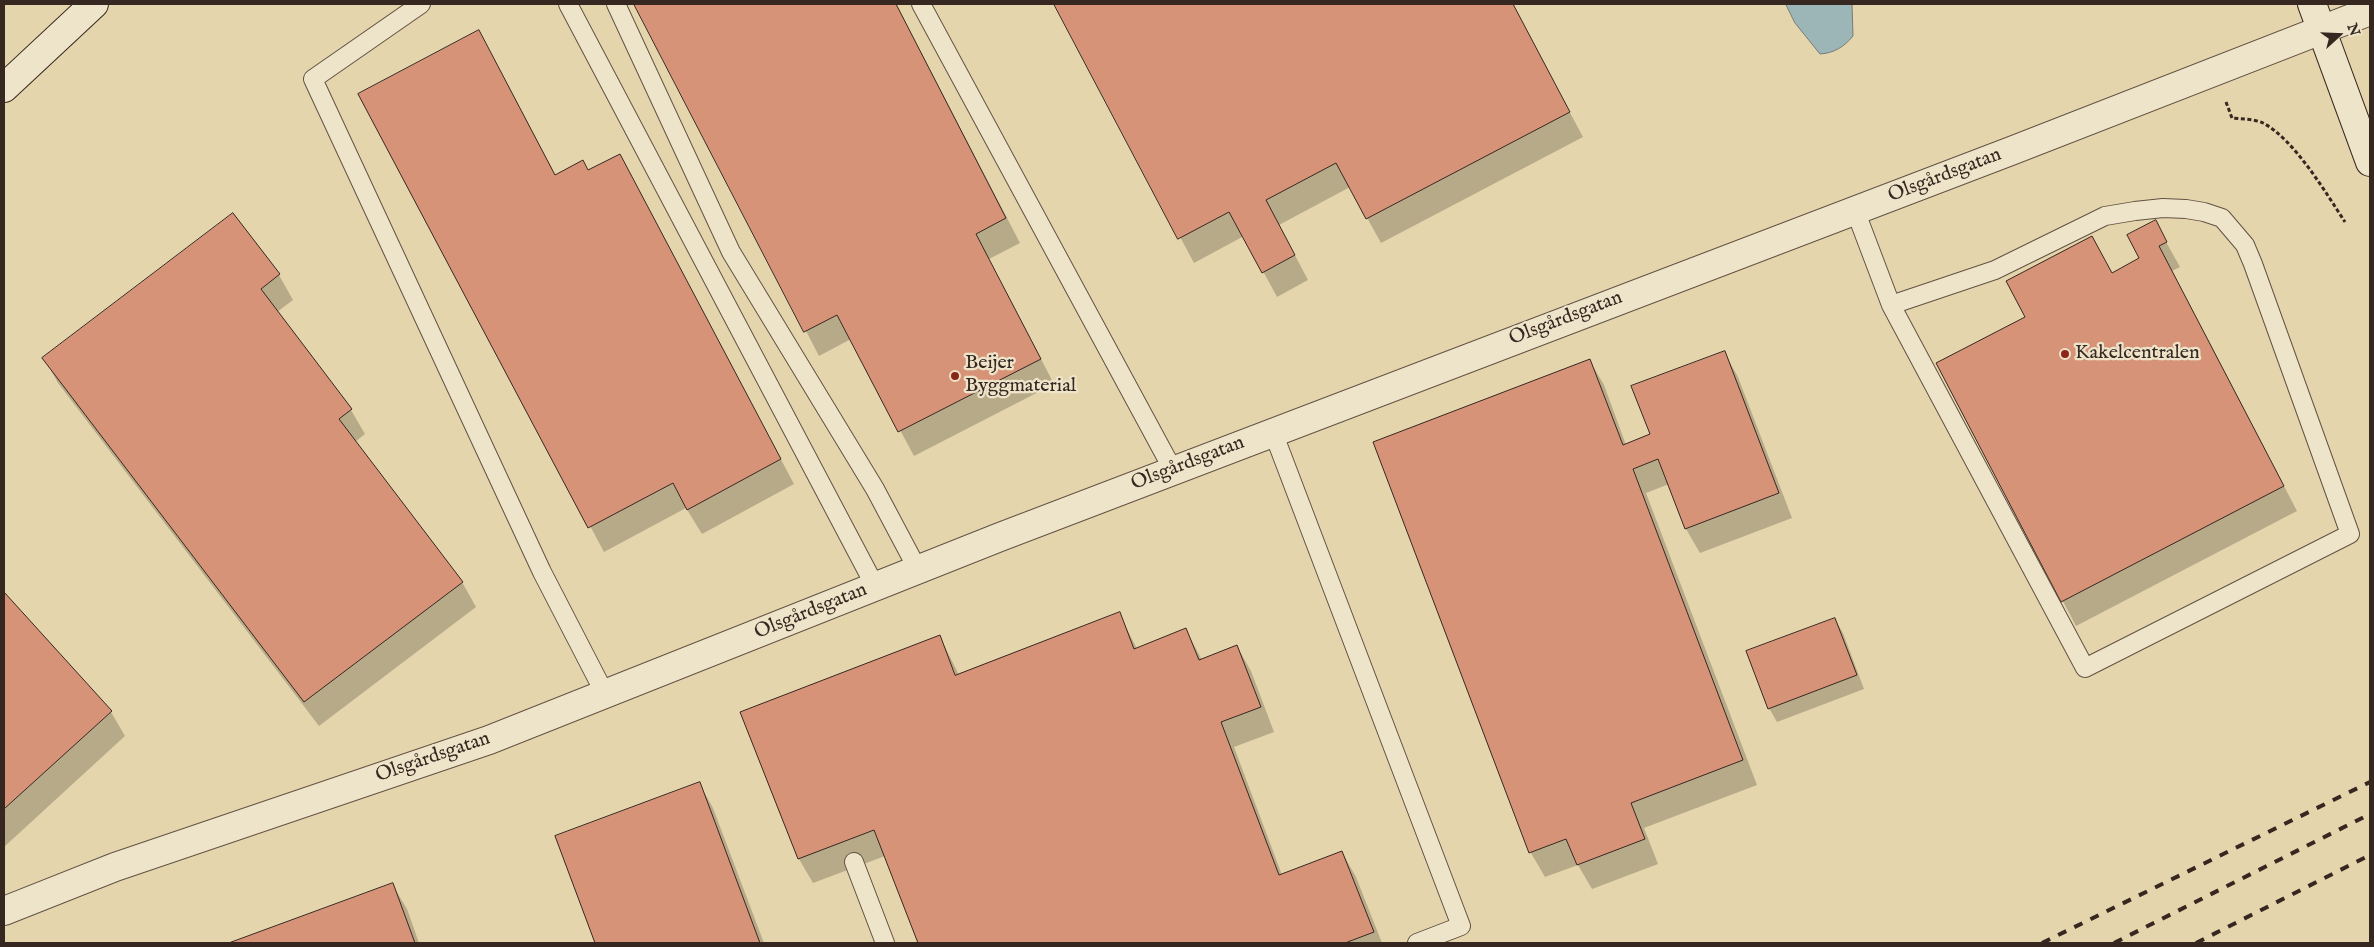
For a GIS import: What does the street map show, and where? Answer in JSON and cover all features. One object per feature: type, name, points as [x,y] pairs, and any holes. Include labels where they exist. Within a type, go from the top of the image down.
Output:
[{"type":"street","points":[[4,88],[94,4]]},
{"type":"street","points":[[2312,4],[2370,162]]},
{"type":"street","name":"Olsgårdsgatan","points":[[4,911],[115,867],[489,740],[875,586],[1173,470],[2370,11]]},
{"type":"lane","points":[[421,4],[313,79],[542,572],[605,694]]},
{"type":"lane","points":[[568,4],[875,586]]},
{"type":"lane","points":[[616,4],[731,252],[875,490],[918,570]]},
{"type":"lane","points":[[921,4],[1173,470]]},
{"type":"lane","points":[[1855,210],[1891,305],[2085,668],[2350,534],[2254,264],[2245,245],[2222,218],[2204,212],[2163,208],[2105,216],[1995,270],[1891,305]]},
{"type":"lane","points":[[1273,432],[1461,926],[1417,943]]},
{"type":"lane","points":[[854,862],[885,943]]},
{"type":"path","points":[[2215,71],[2232,118],[2262,122],[2288,144],[2323,188],[2344,222]]},
{"type":"water","points":[[1786,4],[1852,4],[1853,36],[1838,49],[1820,54],[1795,23]]},
{"type":"building","points":[[634,4],[896,4],[1006,218],[976,234],[1041,359],[898,432],[837,315],[804,332]]},
{"type":"building","points":[[1054,4],[1513,4],[1570,112],[1366,219],[1336,163],[1266,200],[1295,255],[1262,273],[1229,212],[1178,239]]},
{"type":"building","points":[[479,30],[555,175],[583,160],[588,170],[620,154],[781,459],[687,510],[673,483],[588,528],[358,94]]},
{"type":"building","points":[[233,213],[280,274],[261,289],[352,409],[339,419],[463,582],[304,702],[42,358]]},
{"type":"building","points":[[2156,220],[2167,242],[2159,246],[2284,486],[2061,602],[1936,363],[2025,317],[2006,281],[2092,236],[2112,273],[2139,258],[2127,235]]},
{"type":"building","points":[[1725,351],[1779,493],[1685,529],[1658,459],[1633,469],[1743,760],[1631,803],[1645,839],[1577,865],[1566,839],[1529,853],[1373,442],[1590,359],[1623,445],[1650,434],[1631,386]]},
{"type":"building","points":[[4,592],[112,711],[4,809]]},
{"type":"building","points":[[1120,612],[1134,649],[1186,628],[1199,660],[1237,645],[1261,707],[1221,722],[1279,875],[1342,851],[1374,932],[1345,943],[918,943],[874,830],[798,859],[740,712],[940,635],[955,675]]},
{"type":"building","points":[[1835,618],[1857,675],[1768,709],[1746,651]]},
{"type":"building","points":[[700,782],[760,943],[595,943],[555,836]]},
{"type":"building","points":[[393,883],[415,943],[229,943]]},
{"type":"railway","points":[[2042,943],[2370,782]]},
{"type":"railway","points":[[2114,943],[2370,814]]},
{"type":"railway","points":[[2196,943],[2370,855]]},
{"type":"place","name":"Kakelcentralen","points":[[2065,354]]},
{"type":"place","name":"Beijer Byggmaterial","points":[[955,376]]}]
